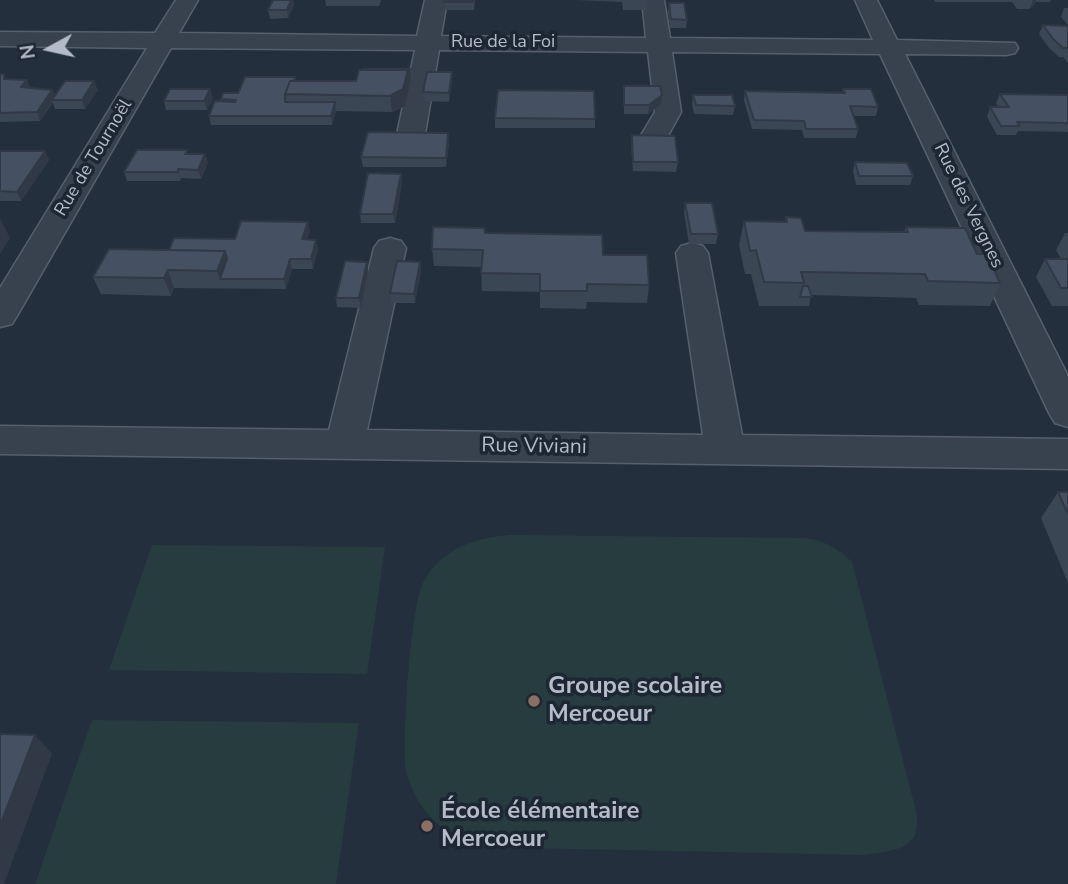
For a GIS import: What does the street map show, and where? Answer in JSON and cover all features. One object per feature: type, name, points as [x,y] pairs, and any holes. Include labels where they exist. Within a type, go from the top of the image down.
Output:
[{"type":"street","name":"Rue de Tournoël","points":[[0,316],[187,0]]},
{"type":"street","points":[[411,134],[436,0]]},
{"type":"street","points":[[653,0],[668,112],[654,137]]},
{"type":"street","name":"Rue des Vergnes","points":[[866,0],[1068,413]]},
{"type":"street","name":"Rue de la Foi","points":[[0,39],[1006,48]]},
{"type":"street","points":[[345,445],[390,248]]},
{"type":"street","points":[[692,253],[725,450]]},
{"type":"street","name":"Rue Viviani","points":[[0,440],[1068,454]]},
{"type":"green space","points":[[509,535],[803,538],[817,540],[841,552],[852,562],[916,811],[917,824],[911,841],[895,849],[864,855],[481,847],[440,825],[419,801],[406,771],[408,673],[419,595],[431,570],[449,553],[472,542]]},
{"type":"green space","points":[[152,545],[385,547],[367,674],[109,670]]},
{"type":"green space","points":[[92,720],[359,723],[336,884],[35,884]]},
{"type":"building","points":[[273,0],[291,0],[287,10],[268,10]]},
{"type":"building","points":[[473,0],[473,2],[444,2]]},
{"type":"building","points":[[669,3],[684,3],[687,20],[671,19]]},
{"type":"building","points":[[1043,25],[1068,26],[1068,49],[1053,39]]},
{"type":"building","points":[[363,69],[410,69],[408,78],[408,70]]},
{"type":"building","points":[[359,70],[408,70],[403,89],[390,96],[285,94],[290,81],[356,81]]},
{"type":"building","points":[[427,72],[452,72],[449,93],[423,92]]},
{"type":"building","points":[[0,74],[4,74],[4,79],[27,80],[21,87],[52,90],[37,112],[0,113]]},
{"type":"building","points":[[245,77],[295,77],[294,81],[290,81],[285,102],[335,102],[331,116],[209,116],[215,101],[235,102],[236,100],[221,99],[223,93],[238,93]]},
{"type":"building","points":[[65,81],[94,81],[82,100],[52,100]]},
{"type":"building","points":[[624,86],[660,86],[662,95],[649,105],[624,105]]},
{"type":"building","points":[[170,89],[210,89],[204,101],[164,101]]},
{"type":"building","points":[[843,89],[871,89],[878,107],[850,106],[858,129],[806,129],[804,121],[754,120],[745,91],[845,93]]},
{"type":"building","points":[[498,90],[594,91],[595,119],[495,118]]},
{"type":"building","points":[[1000,94],[1068,95],[1068,123],[1017,122],[1020,126],[1001,126],[990,107],[1009,107]]},
{"type":"building","points":[[693,95],[732,95],[735,106],[696,105]]},
{"type":"building","points":[[368,132],[448,133],[446,158],[361,157]]},
{"type":"building","points":[[632,135],[675,136],[678,162],[633,162]]},
{"type":"building","points":[[137,150],[188,150],[185,154],[205,154],[198,170],[124,172]]},
{"type":"building","points":[[0,151],[45,151],[17,192],[0,191]]},
{"type":"building","points":[[855,162],[907,163],[913,176],[859,176]]},
{"type":"building","points":[[368,173],[401,174],[393,214],[360,214]]},
{"type":"building","points":[[685,203],[712,203],[718,234],[691,234]]},
{"type":"building","points":[[786,217],[801,218],[805,231],[908,232],[906,227],[965,228],[977,254],[987,254],[1000,283],[928,281],[925,274],[801,272],[804,283],[764,282],[756,250],[750,251],[744,221],[787,222]]},
{"type":"building","points":[[241,221],[308,222],[302,239],[316,240],[311,259],[290,259],[284,279],[220,279],[227,259],[225,251],[169,250],[174,238],[235,239]]},
{"type":"building","points":[[433,227],[484,228],[485,233],[602,235],[603,255],[647,255],[649,285],[587,284],[587,291],[540,291],[540,274],[481,273],[483,250],[432,249]]},
{"type":"building","points":[[109,249],[225,251],[217,271],[168,270],[164,278],[93,277]]},
{"type":"building","points":[[1045,259],[1068,259],[1068,288],[1061,288]]},
{"type":"building","points":[[345,261],[367,262],[359,298],[336,298]]},
{"type":"building","points":[[397,261],[420,262],[414,294],[390,293]]},
{"type":"building","points":[[803,286],[808,286],[812,297],[800,297]]},
{"type":"building","points":[[1058,492],[1068,492],[1068,514]]},
{"type":"building","points":[[0,734],[35,735],[0,825]]},
{"type":"place","name":"Groupe scolaire Mercoeur","points":[[534,701]]},
{"type":"place","name":"École élémentaire Mercoeur","points":[[427,826]]}]
